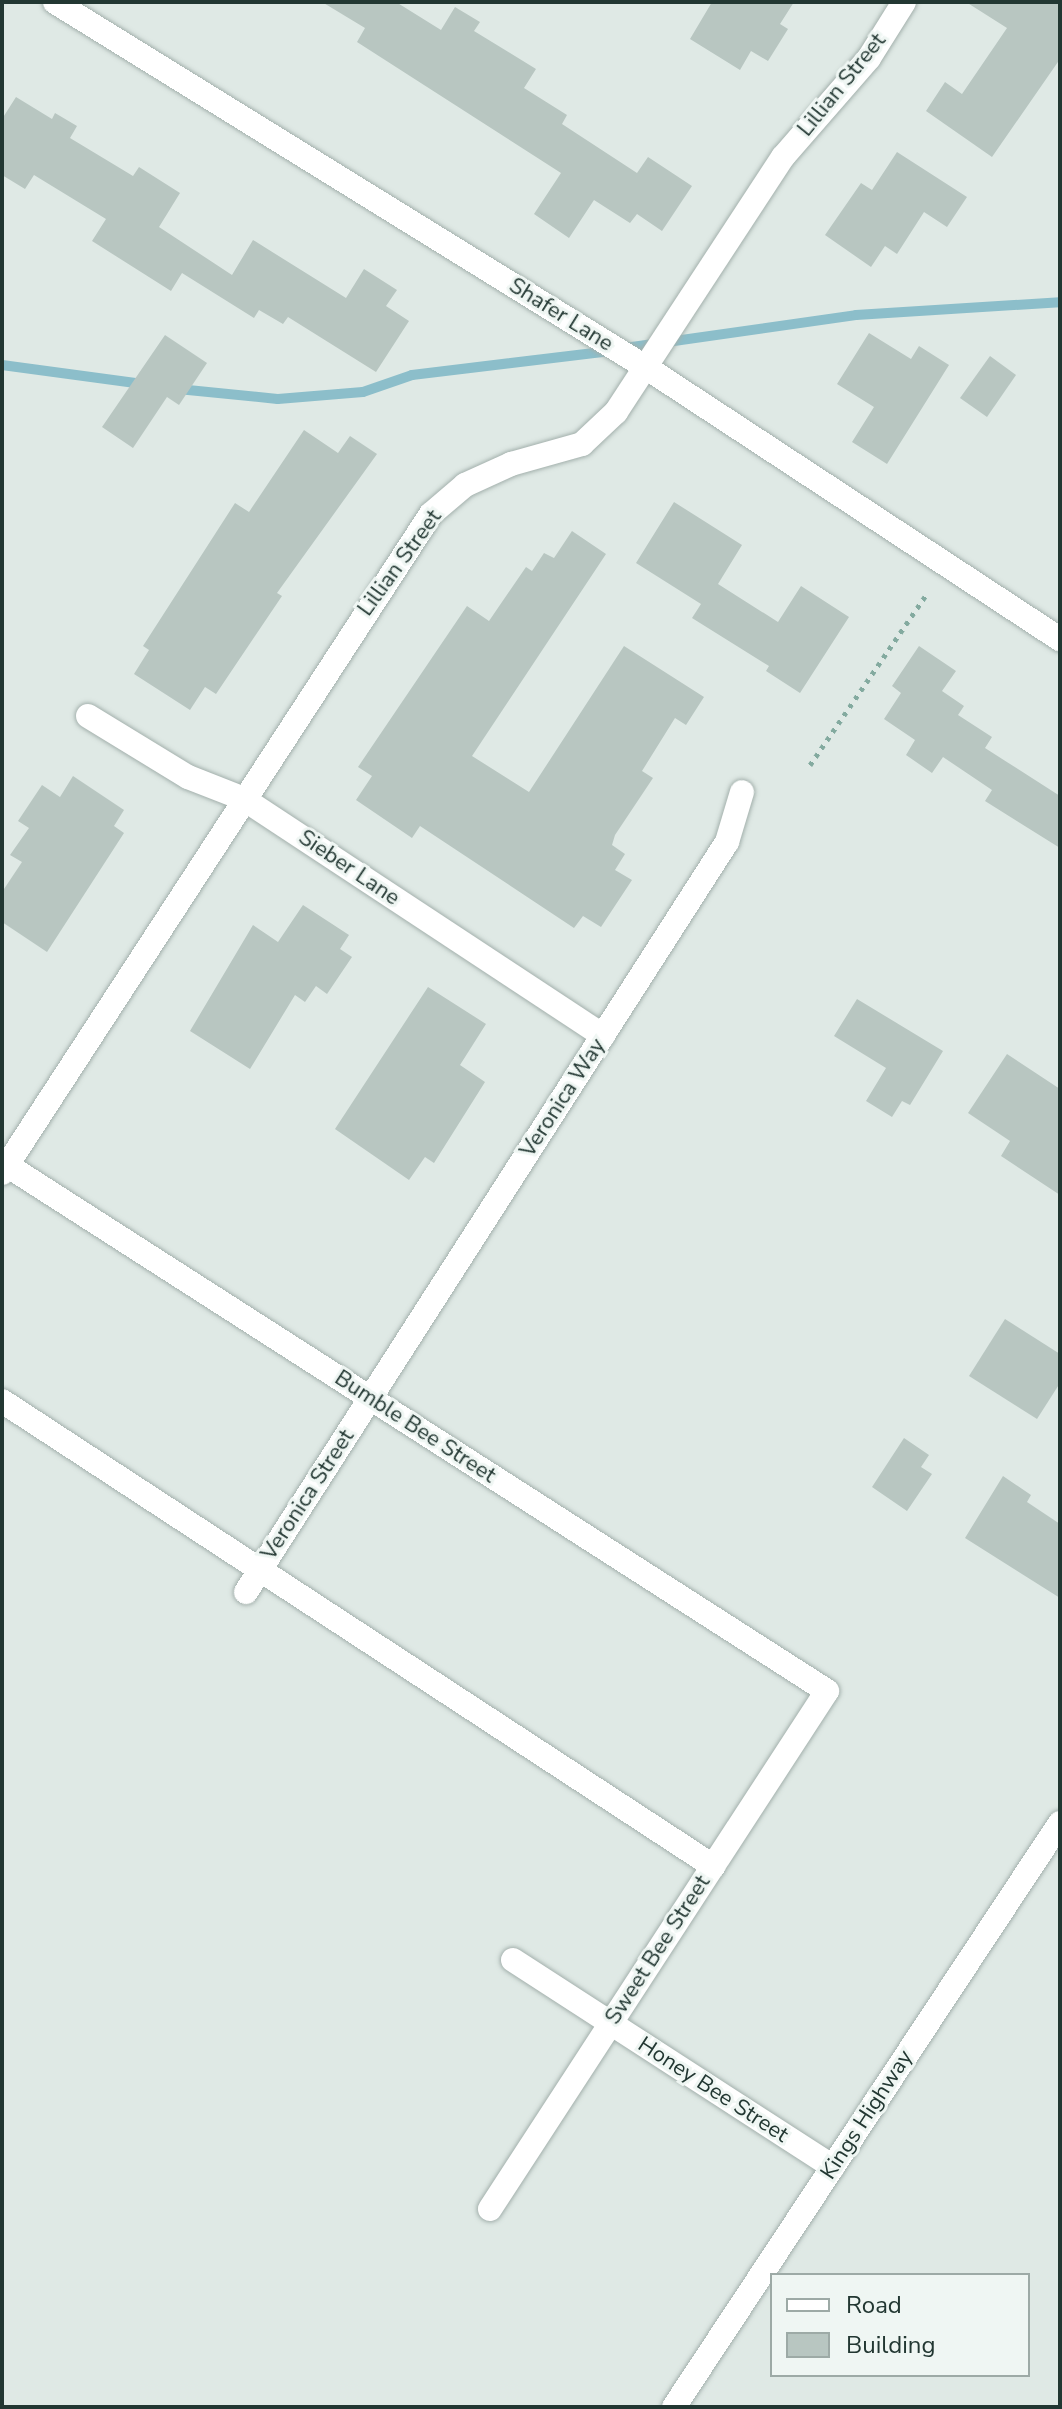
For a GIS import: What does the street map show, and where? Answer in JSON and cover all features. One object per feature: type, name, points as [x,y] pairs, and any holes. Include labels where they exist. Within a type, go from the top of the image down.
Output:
[{"type":"street","name":"Shafer Lane","points":[[55,2],[647,368],[1060,639]]},
{"type":"street","name":"Lillian Street","points":[[4,1167],[431,514],[476,479],[582,444],[616,412],[783,157],[869,58],[904,2]]},
{"type":"street","name":"Sieber Lane","points":[[88,716],[188,777],[244,799],[603,1036]]},
{"type":"street","name":"Veronica Way","points":[[370,1398],[727,842],[742,792]]},
{"type":"street","name":"Bumble Bee Street","points":[[4,1167],[827,1691]]},
{"type":"street","name":"Veronica Street","points":[[246,1592],[370,1398]]},
{"type":"street","points":[[2,1401],[713,1866]]},
{"type":"street","name":"Sweet Bee Street","points":[[490,2209],[827,1691]]},
{"type":"street","name":"Kings Highway","points":[[674,2407],[1060,1823]]},
{"type":"street","name":"Honey Bee Street","points":[[513,1960],[833,2167]]},
{"type":"path","points":[[810,765],[926,595]]},
{"type":"building","points":[[322,2],[396,2],[441,30],[455,7],[480,22],[474,31],[536,69],[524,88],[567,115],[562,124],[637,173],[648,157],[692,186],[662,231],[637,214],[630,223],[594,200],[569,238],[534,214],[561,173],[357,42],[365,28]]},
{"type":"building","points":[[712,2],[794,2],[780,24],[788,29],[768,61],[751,51],[740,70],[690,39]]},
{"type":"building","points":[[966,2],[1060,2],[1060,59],[992,157],[926,111],[945,82],[962,94],[1007,28]]},
{"type":"building","points":[[16,97],[52,119],[55,113],[77,126],[70,138],[133,176],[139,167],[180,193],[159,227],[232,275],[253,240],[346,298],[364,269],[397,290],[386,306],[409,321],[376,372],[288,317],[283,324],[259,310],[254,318],[182,273],[171,291],[92,241],[106,219],[34,175],[25,189],[2,175],[2,119]]},
{"type":"building","points":[[897,152],[967,197],[947,227],[924,212],[897,254],[885,246],[871,267],[825,235],[861,183],[872,190]]},
{"type":"building","points":[[869,333],[911,359],[919,346],[949,365],[887,464],[852,442],[874,407],[837,384]]},
{"type":"building","points":[[165,335],[207,363],[179,405],[167,397],[133,448],[102,427]]},
{"type":"building","points":[[990,356],[1016,375],[987,417],[960,398]]},
{"type":"building","points":[[304,430],[338,453],[350,436],[377,454],[277,593],[282,596],[216,694],[205,687],[190,710],[134,674],[149,650],[143,646],[235,503],[249,512]]},
{"type":"building","points":[[674,502],[742,545],[718,584],[778,622],[801,586],[849,617],[800,693],[766,671],[769,666],[692,618],[701,604],[636,563]]},
{"type":"building","points":[[572,531],[606,554],[472,756],[529,792],[624,646],[704,697],[686,725],[675,718],[642,771],[653,778],[615,835],[612,845],[625,854],[615,870],[632,880],[601,927],[583,916],[574,928],[420,826],[412,838],[356,800],[372,776],[358,767],[467,606],[489,621],[526,567],[532,571],[544,553],[554,558]]},
{"type":"building","points":[[919,646],[956,671],[942,691],[964,706],[958,715],[992,737],[985,748],[1060,796],[1060,848],[985,801],[992,790],[943,757],[932,773],[906,755],[915,740],[884,719],[901,693],[892,686]]},
{"type":"building","points":[[73,776],[124,810],[114,826],[124,833],[47,952],[2,922],[2,892],[22,862],[10,855],[29,828],[18,821],[42,785],[60,797]]},
{"type":"building","points":[[303,905],[349,935],[340,949],[352,957],[327,994],[316,986],[305,1002],[295,995],[250,1069],[190,1031],[253,925],[278,942]]},
{"type":"building","points":[[428,987],[486,1024],[460,1065],[485,1082],[434,1163],[425,1157],[409,1180],[335,1129]]},
{"type":"building","points":[[857,999],[943,1051],[910,1105],[902,1101],[892,1117],[866,1101],[886,1068],[834,1036]]},
{"type":"building","points":[[1007,1054],[1060,1089],[1060,1195],[1001,1156],[1010,1141],[968,1113]]},
{"type":"building","points":[[1005,1319],[1060,1354],[1060,1383],[1037,1419],[969,1376]]},
{"type":"building","points":[[904,1438],[929,1455],[921,1467],[932,1474],[907,1511],[872,1487]]},
{"type":"building","points":[[1003,1476],[1031,1495],[1027,1502],[1060,1524],[1060,1598],[965,1538]]},
{"type":"waterway","points":[[625,348],[856,315],[1060,302]]},
{"type":"waterway","points":[[178,389],[278,399],[363,392],[412,375],[609,351]]},
{"type":"waterway","points":[[2,365],[143,384]]}]
